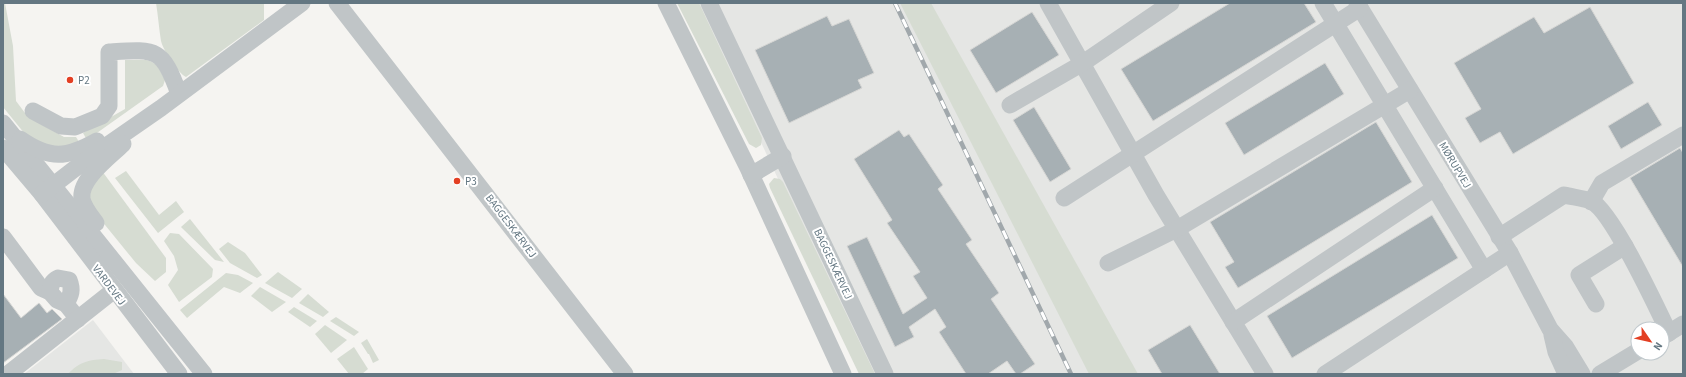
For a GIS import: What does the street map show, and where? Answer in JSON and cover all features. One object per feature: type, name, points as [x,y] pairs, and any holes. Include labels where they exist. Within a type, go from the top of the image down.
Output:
[{"type":"street","name":"VARDEVEJ","points":[[52,196],[179,94],[302,3]]},
{"type":"street","name":"BAGGESKÆRVEJ","points":[[338,3],[625,374]]},
{"type":"street","points":[[666,3],[751,175],[843,374]]},
{"type":"street","name":"BAGGESKÆRVEJ","points":[[709,3],[783,156],[885,374]]},
{"type":"street","points":[[1048,3],[1133,154],[1265,374]]},
{"type":"street","points":[[1010,105],[1082,63],[1171,3]]},
{"type":"street","points":[[1323,3],[1484,270]]},
{"type":"street","points":[[1064,198],[1336,24],[1359,5]]},
{"type":"street","name":"MØRUPVEJ","points":[[1359,5],[1510,254],[1550,329],[1556,352],[1566,374]]},
{"type":"street","points":[[33,111],[61,126],[75,127],[102,116],[108,106],[109,52],[145,50],[156,53],[171,72],[179,94]]},
{"type":"street","points":[[1108,263],[1177,229],[1410,90]]},
{"type":"street","name":"VARDEVEJ","points":[[6,128],[43,152],[62,155],[80,150],[161,108]]},
{"type":"street","name":"VARDEVEJ","points":[[134,285],[118,256],[83,203],[83,188],[91,176],[161,108]]},
{"type":"street","name":"VARDEVEJ","points":[[6,128],[113,291],[179,374]]},
{"type":"street","points":[[1591,202],[1602,184],[1683,135]]},
{"type":"street","name":"VARDEVEJ","points":[[3,148],[52,196],[134,285],[204,374]]},
{"type":"street","points":[[751,175],[783,156]]},
{"type":"street","points":[[52,196],[91,176]]},
{"type":"street","points":[[1233,322],[1435,188]]},
{"type":"street","points":[[1499,237],[1564,194],[1591,202],[1602,210],[1625,246],[1671,331]]},
{"type":"street","points":[[3,237],[41,288],[50,292],[57,300],[66,304],[78,320]]},
{"type":"street","points":[[1596,304],[1579,275],[1625,246]]},
{"type":"street","points":[[1325,374],[1510,254]]},
{"type":"street","points":[[8,374],[113,291]]},
{"type":"street","name":"MØRUPVEJ","points":[[1550,329],[1566,346],[1582,374]]},
{"type":"street","points":[[1600,374],[1630,356]]},
{"type":"shaded area","points":[[3,3],[5,3],[13,46],[16,101],[28,117],[64,137],[76,137],[81,145],[61,151],[29,139],[3,107]]},
{"type":"shaded area","points":[[156,3],[264,3],[264,20],[186,77],[175,66],[162,45]]},
{"type":"shaded area","points":[[677,3],[699,3],[762,138],[761,145],[756,148],[749,144]]},
{"type":"shaded area","points":[[696,3],[1683,3],[1683,374],[869,374]]},
{"type":"shaded area","points":[[900,3],[931,3],[1138,374],[1089,374]]},
{"type":"shaded area","points":[[125,60],[145,60],[154,63],[165,80],[163,86],[87,140],[83,133],[125,109]]},
{"type":"shaded area","points":[[102,171],[166,258],[166,272],[155,281],[136,263],[92,209],[89,198],[90,189]]},
{"type":"shaded area","points":[[126,171],[159,215],[176,201],[184,212],[158,233],[115,178]]},
{"type":"shaded area","points":[[774,178],[780,179],[783,182],[875,374],[859,374],[770,188],[769,184]]},
{"type":"shaded area","points":[[190,219],[224,262],[215,260],[181,227]]},
{"type":"shaded area","points":[[170,233],[179,234],[213,269],[212,277],[179,302],[168,285],[178,270],[174,256],[164,241]]},
{"type":"shaded area","points":[[228,242],[245,253],[262,275],[257,278],[230,263],[219,249]]},
{"type":"shaded area","points":[[278,272],[302,289],[292,298],[265,283]]},
{"type":"shaded area","points":[[226,273],[238,275],[253,283],[240,293],[224,287],[187,318],[180,310]]},
{"type":"shaded area","points":[[260,287],[286,302],[272,312],[251,296]]},
{"type":"shaded area","points":[[308,294],[329,312],[323,317],[299,303]]},
{"type":"shaded area","points":[[294,307],[317,321],[310,327],[288,312]]},
{"type":"shaded area","points":[[336,317],[359,332],[354,336],[330,321]]},
{"type":"shaded area","points":[[93,320],[134,374],[24,374]]},
{"type":"shaded area","points":[[325,325],[347,340],[331,353],[315,334]]},
{"type":"shaded area","points":[[367,339],[379,360],[373,363],[369,354],[361,343]]},
{"type":"shaded area","points":[[354,347],[368,369],[362,374],[349,374],[337,359]]},
{"type":"shaded area","points":[[104,359],[122,362],[122,370],[113,374],[68,374],[84,362]]},
{"type":"building","points":[[1230,3],[1304,3],[1316,22],[1153,121],[1121,69]]},
{"type":"building","points":[[1590,7],[1634,83],[1513,154],[1500,132],[1480,143],[1465,118],[1481,109],[1454,63],[1534,17],[1544,33]]},
{"type":"building","points":[[1032,12],[1059,55],[996,93],[970,50]]},
{"type":"building","points":[[827,16],[832,26],[849,19],[874,73],[858,80],[862,88],[789,123],[755,50]]},
{"type":"building","points":[[1325,63],[1344,94],[1244,155],[1225,123]]},
{"type":"building","points":[[1648,102],[1662,125],[1621,149],[1608,126]]},
{"type":"building","points":[[1034,107],[1071,169],[1050,182],[1013,120]]},
{"type":"building","points":[[1376,122],[1412,182],[1238,288],[1225,267],[1234,262],[1210,222]]},
{"type":"building","points":[[899,130],[904,137],[909,134],[943,185],[938,189],[972,240],[966,244],[999,293],[991,299],[1035,364],[1020,374],[1016,374],[1007,361],[988,374],[966,374],[939,332],[946,327],[935,309],[909,327],[914,337],[895,347],[847,246],[867,237],[903,314],[927,298],[913,276],[920,272],[887,223],[892,220],[854,159]]},
{"type":"building","points":[[1680,148],[1683,153],[1683,267],[1630,178]]},
{"type":"building","points":[[1432,215],[1458,258],[1292,358],[1267,316]]},
{"type":"building","points":[[3,294],[21,318],[39,303],[47,313],[52,309],[62,319],[3,363]]},
{"type":"building","points":[[1190,325],[1220,374],[1162,374],[1148,350]]},
{"type":"railway","points":[[895,3],[1071,374]]},
{"type":"place","name":"P2","points":[[70,80]]},
{"type":"place","name":"P3","points":[[457,181]]}]
